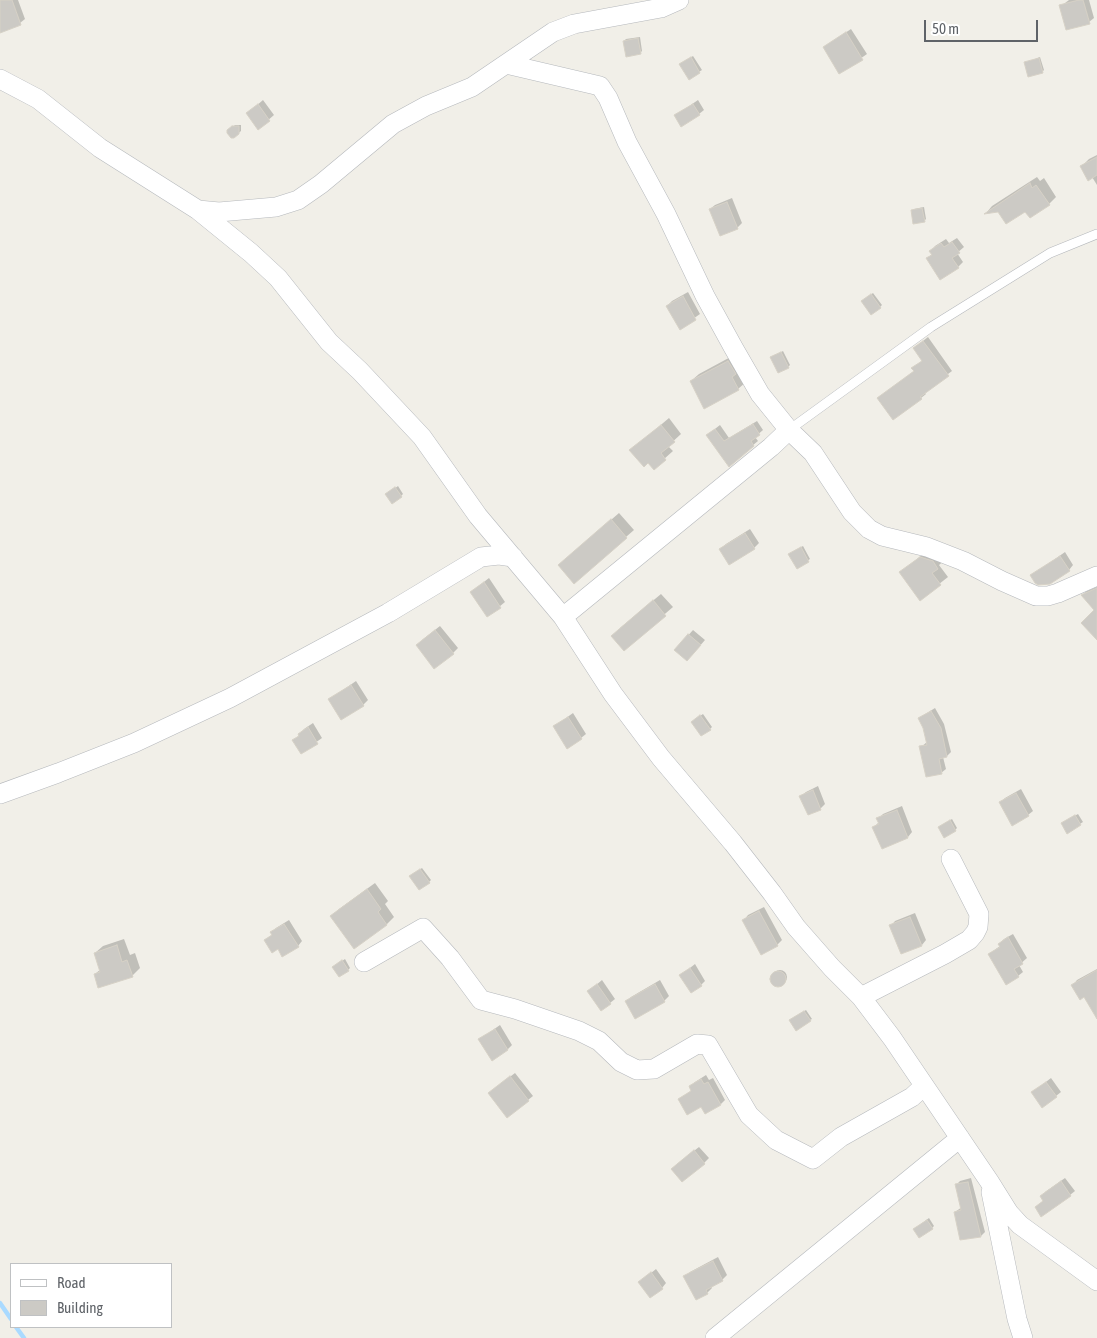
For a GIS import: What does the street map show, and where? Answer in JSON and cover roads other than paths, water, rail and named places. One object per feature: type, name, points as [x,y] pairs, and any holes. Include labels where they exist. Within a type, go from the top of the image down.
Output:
[{"type":"street","points":[[198,210],[219,212],[276,207],[298,200],[321,184],[393,124],[426,106],[472,87],[554,32],[574,24],[661,8],[679,0]]},
{"type":"street","points":[[506,64],[600,86],[608,98],[627,142],[666,214],[705,296],[760,394],[789,430],[812,453],[852,512],[869,529],[882,536],[927,547],[963,561],[1036,596],[1048,596],[1097,576]]},
{"type":"street","points":[[0,79],[38,99],[100,148],[198,210],[251,253],[278,278],[330,342],[422,437],[478,516],[563,617],[607,686],[661,758],[738,850],[796,927],[832,968],[861,997],[892,1038],[1009,1213],[1020,1225],[1097,1281]]},
{"type":"street","points":[[563,617],[771,448],[789,430]]},
{"type":"street","points":[[0,794],[134,743],[230,698],[388,613],[481,557],[499,555],[513,557]]},
{"type":"street","points":[[861,997],[945,954],[969,940],[975,933],[979,914],[950,859]]},
{"type":"street","points":[[364,962],[424,928],[482,1000],[579,1031],[599,1041],[621,1062],[637,1070],[654,1070],[697,1044],[708,1045],[749,1115],[776,1140],[812,1160],[841,1137],[912,1097],[924,1086]]},
{"type":"street","points":[[715,1338],[960,1138]]},
{"type":"street","points":[[989,1181],[1017,1319],[1023,1338]]},
{"type":"lane","points":[[789,430],[931,327],[1050,253],[1097,234]]},
{"type":"waterway","points":[[0,1303],[10,1318]]},
{"type":"waterway","points":[[17,1328],[24,1338]]}]
